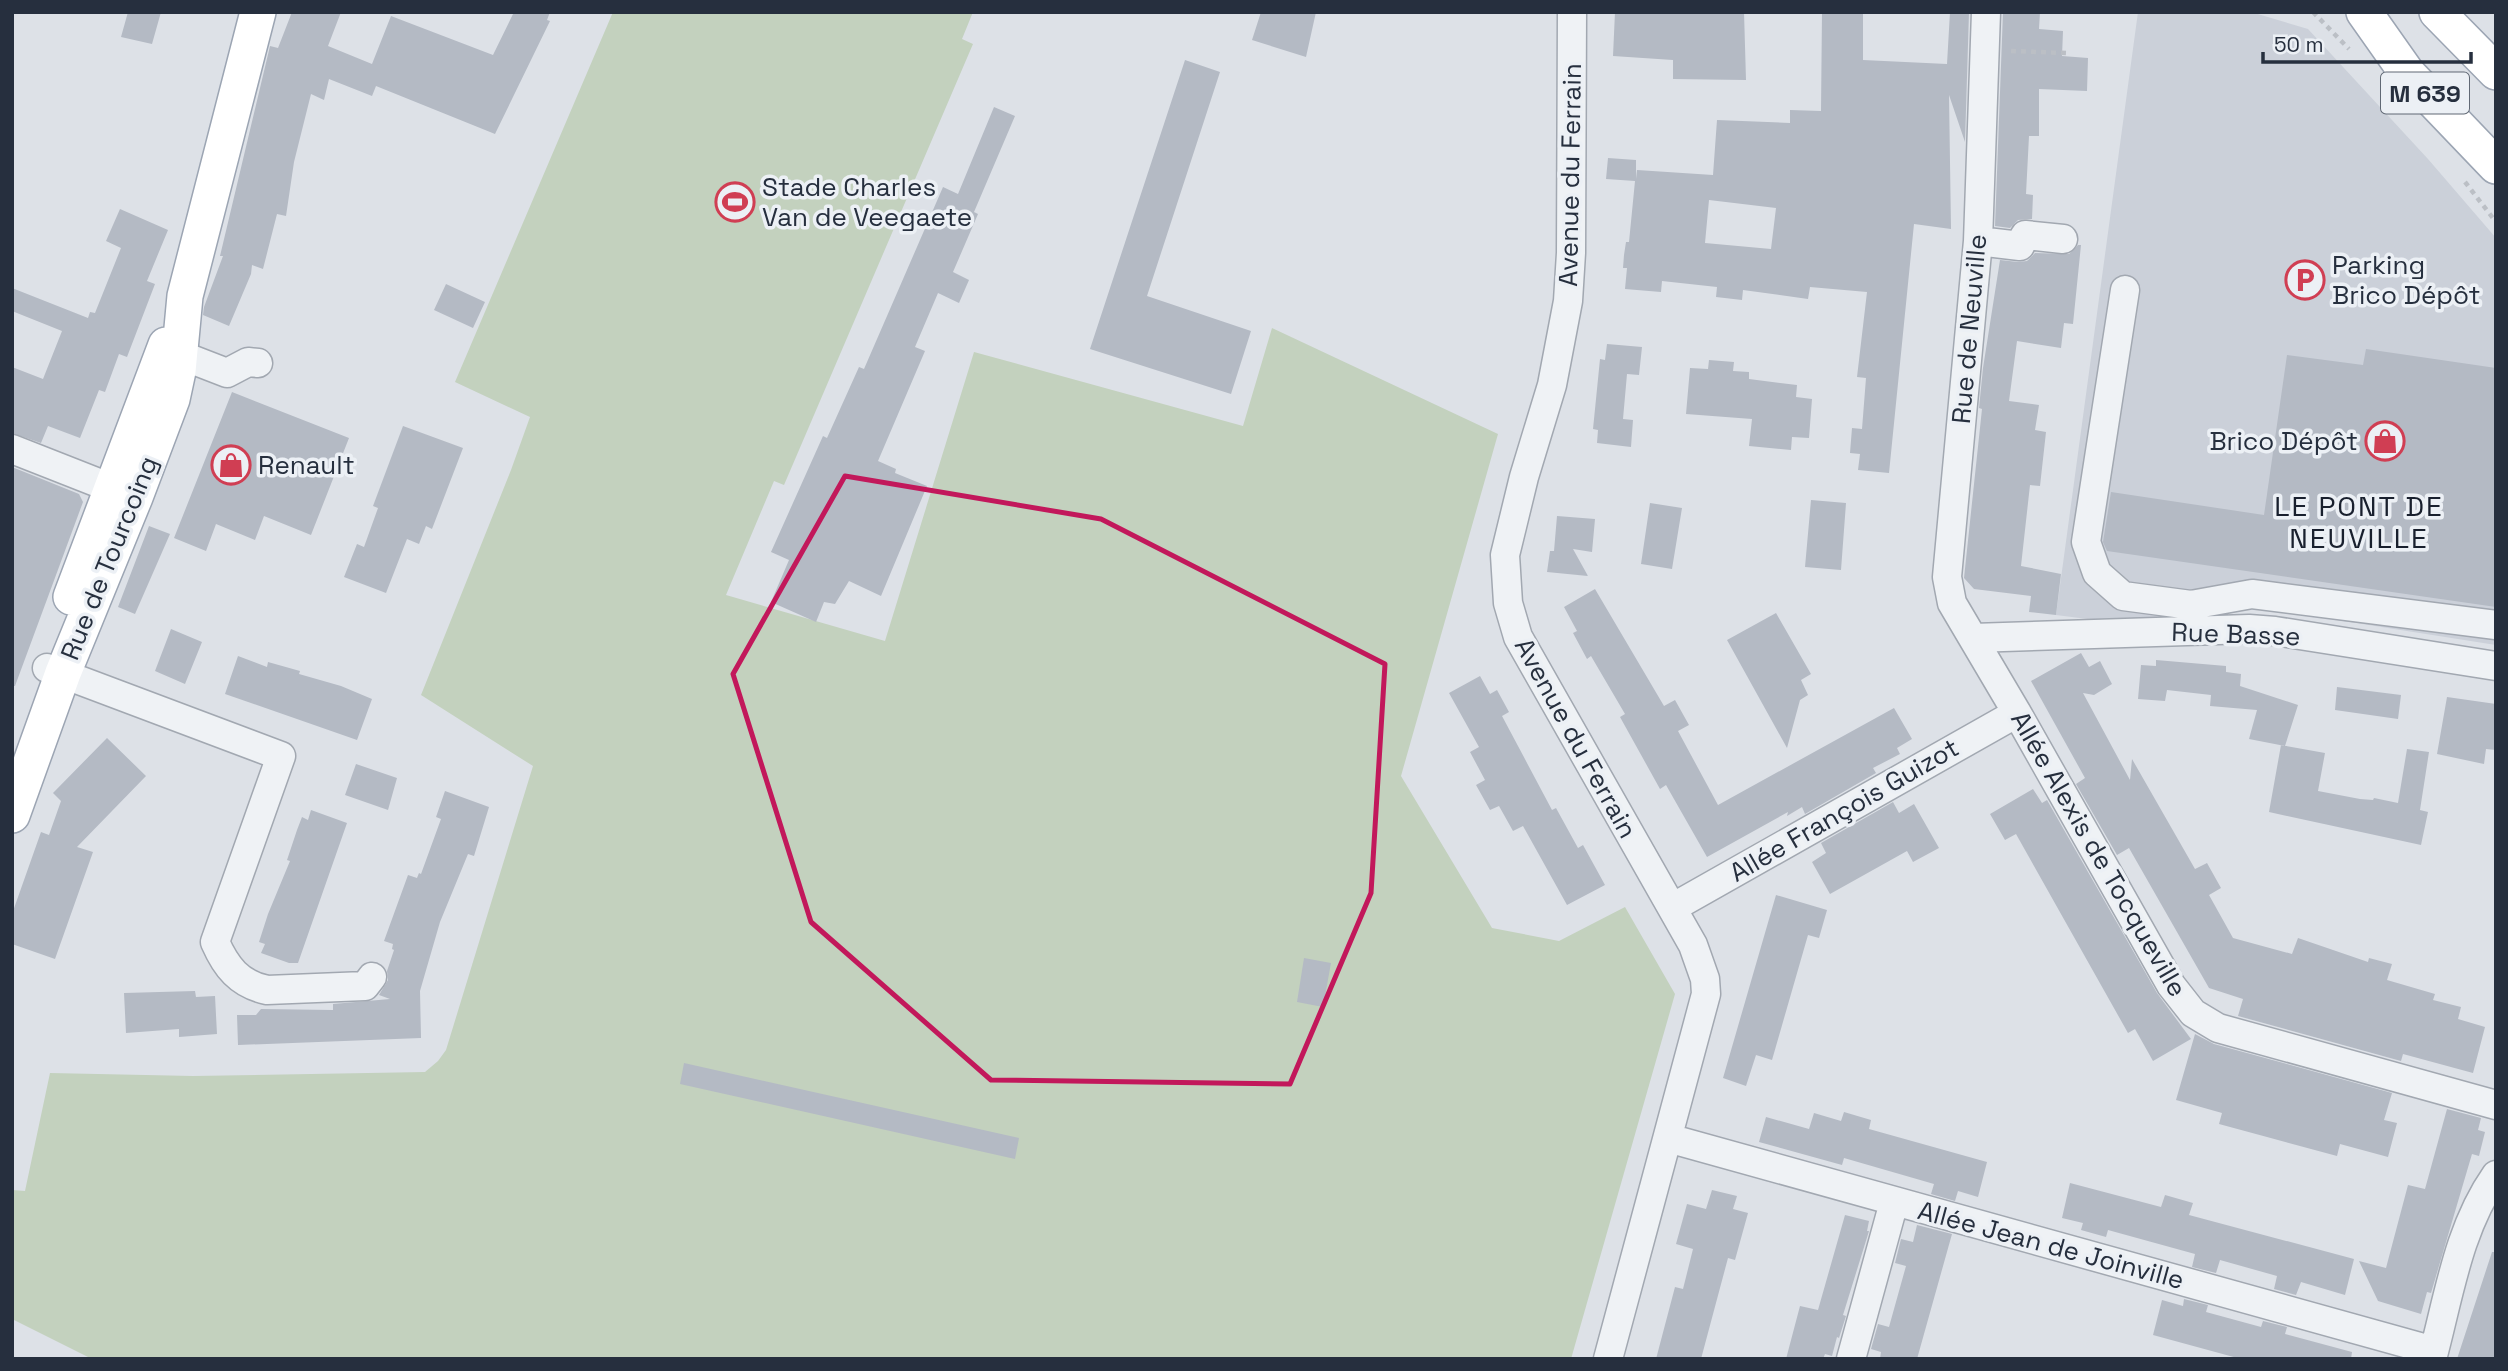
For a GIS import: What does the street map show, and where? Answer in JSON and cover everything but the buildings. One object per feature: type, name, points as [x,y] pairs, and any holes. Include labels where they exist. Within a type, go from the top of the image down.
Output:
[{"type":"main road","name":"Rue de Tourcoing","points":[[12,762],[55,670],[123,493],[172,351],[258,12]]},
{"type":"main road","name":"M 639","points":[[2364,12],[2407,73],[2496,166]]},
{"type":"main road","points":[[2374,12],[2496,139]]},
{"type":"main road","points":[[2437,12],[2496,72]]},
{"type":"main road","name":"Rue de Tourcoing","points":[[12,815],[55,670]]},
{"type":"street","name":"Avenue du Ferrain","points":[[1572,12],[1571,253],[1568,301],[1552,385],[1508,538],[1504,568],[1505,586],[1513,620],[1527,654],[1672,908],[1700,963],[1706,994],[1608,1359]]},
{"type":"street","name":"Rue de Neuville","points":[[1973,638],[1952,603],[1947,577],[1978,241],[1986,12]]},
{"type":"street","points":[[1978,241],[2020,246],[2025,235],[2063,239]]},
{"type":"street","points":[[2125,290],[2085,542],[2097,573],[2123,596],[2136,598],[2191,605],[2252,594],[2496,625]]},
{"type":"street","points":[[172,351],[227,373],[248,362],[258,363]]},
{"type":"street","points":[[12,449],[123,493]]},
{"type":"street","name":"Rue Basse","points":[[1973,638],[2249,629],[2496,666]]},
{"type":"street","name":"Allée Alexis de Tocqueville","points":[[1973,638],[2171,985],[2193,1013],[2218,1028],[2496,1105]]},
{"type":"street","points":[[55,670],[281,756],[215,942],[236,977],[244,983],[267,990],[365,986],[372,977]]},
{"type":"street","name":"Allée François Guizot","points":[[1672,908],[2017,713]]},
{"type":"street","name":"Allée Jean de Joinville","points":[[1668,1138],[2433,1355]]},
{"type":"street","points":[[2433,1355],[2462,1241],[2477,1203],[2496,1175]]},
{"type":"street","points":[[1852,1359],[1894,1202]]},
{"type":"path","points":[[1985,50],[2066,53]]},
{"type":"highlighted area","points":[[845,476],[1101,519],[1385,664],[1371,893],[1290,1084],[991,1080],[811,922],[733,674]]},
{"type":"shaded area","points":[[2138,12],[2251,12],[2308,29],[2428,159],[2496,238],[2496,645],[2255,607],[2111,622],[2056,615]]},
{"type":"green space","points":[[613,12],[973,12],[962,39],[973,44],[784,485],[774,481],[726,595],[885,641],[974,352],[1243,426],[1272,328],[1498,434],[1401,776],[1492,928],[1559,941],[1625,907],[1675,994],[1571,1359],[92,1359],[12,1319],[12,1190],[25,1191],[50,1073],[193,1076],[425,1072],[446,1050],[533,766],[421,695],[530,417],[455,382]]},
{"type":"place","name":"Stade Charles Van de Veegaete","points":[[735,202]]},
{"type":"place","name":"Parking Brico Dépôt","points":[[2305,280]]},
{"type":"place","name":"Brico Dépôt","points":[[2385,441]]},
{"type":"place","name":"Renault","points":[[231,465]]},
{"type":"district","name":"LE PONT DE NEUVILLE","points":[[2359,522]]}]
